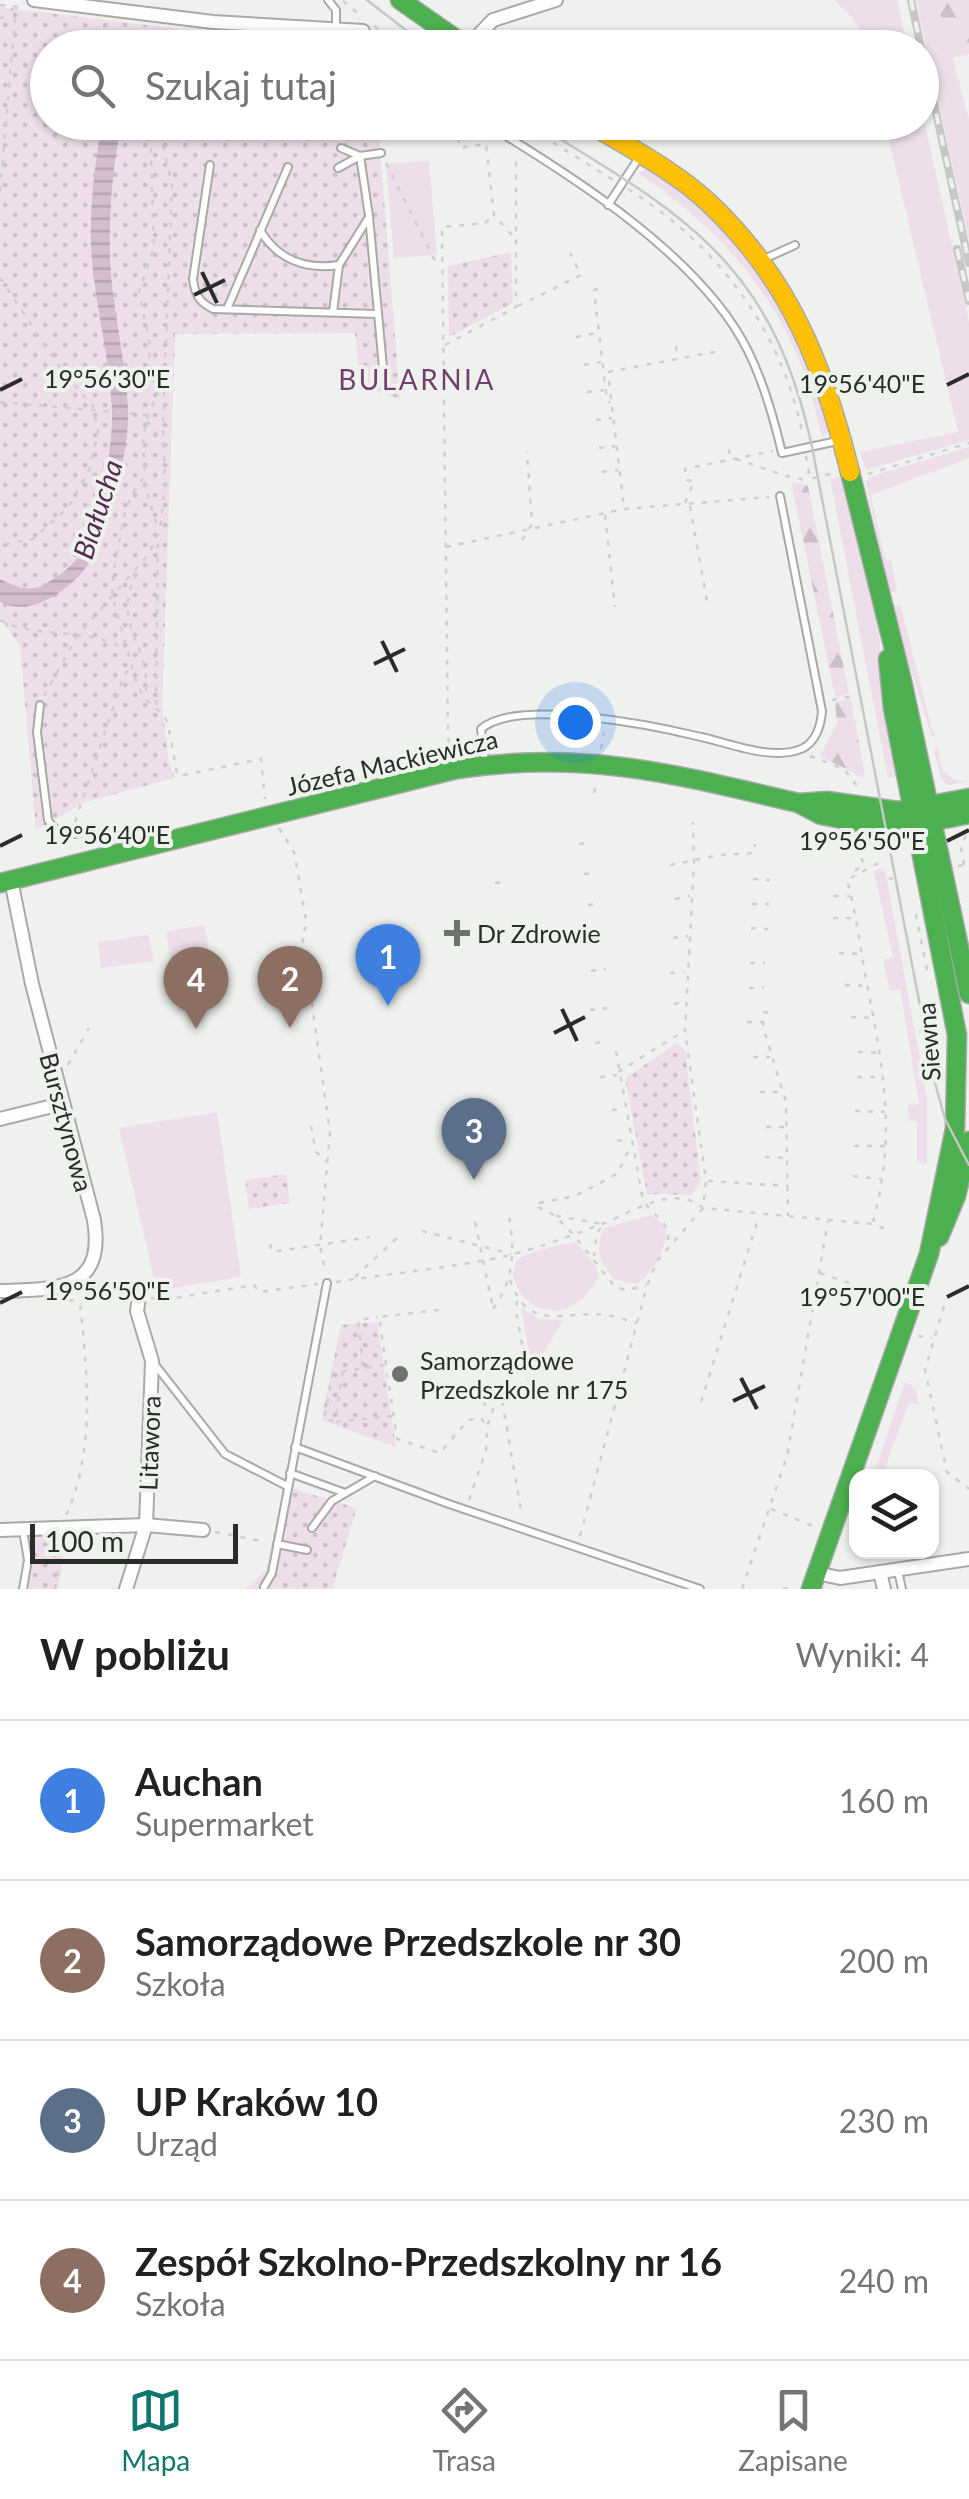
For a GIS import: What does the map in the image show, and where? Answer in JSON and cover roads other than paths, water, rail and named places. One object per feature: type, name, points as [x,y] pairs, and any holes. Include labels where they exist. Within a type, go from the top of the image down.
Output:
[{"type":"street","points":[[34,0],[122,10],[174,22],[364,29]]},
{"type":"street","points":[[400,0],[443,30]]},
{"type":"street","points":[[484,30],[493,20],[556,0]]},
{"type":"street","points":[[617,140],[708,202],[763,260],[808,334],[829,387],[842,440],[886,632],[890,693],[924,816]]},
{"type":"street","name":"Józefa Mackiewicza","points":[[6,882],[457,769],[534,758],[600,760],[798,803],[820,815],[894,830],[924,816]]},
{"type":"street","points":[[924,816],[969,798]]},
{"type":"street","points":[[924,816],[967,825]]},
{"type":"street","name":"Siewna","points":[[924,816],[969,994]]},
{"type":"street","name":"Siewna","points":[[924,816],[958,1035],[965,1145],[948,1218],[928,1254]]},
{"type":"street","name":"Bursztynowa","points":[[0,1292],[61,1288],[76,1283],[97,1250],[94,1220],[6,882]]},
{"type":"street","points":[[0,1120],[61,1104]]},
{"type":"street","name":"Siewna","points":[[814,1581],[965,1145]]},
{"type":"street","name":"Litawora","points":[[126,1589],[146,1526],[152,1361],[137,1311],[138,1297]]},
{"type":"street","points":[[0,1530],[146,1526],[203,1530]]},
{"type":"street","points":[[814,1581],[969,1559]]},
{"type":"street","points":[[880,1572],[884,1589]]},
{"type":"lane","points":[[328,0],[336,10],[336,30]]},
{"type":"lane","points":[[510,140],[659,242],[717,305],[748,349],[782,454],[842,440]]},
{"type":"lane","points":[[341,148],[360,156]]},
{"type":"lane","points":[[338,168],[360,156],[380,153]]},
{"type":"lane","points":[[608,205],[641,155]]},
{"type":"lane","points":[[360,156],[370,216],[385,388]]},
{"type":"lane","points":[[210,165],[193,279],[194,292],[202,303],[227,309],[377,314]]},
{"type":"lane","points":[[227,309],[288,167]]},
{"type":"lane","points":[[333,312],[338,264],[370,216]]},
{"type":"lane","points":[[259,228],[269,246],[280,255],[318,268],[338,264]]},
{"type":"lane","points":[[763,260],[795,246]]},
{"type":"lane","points":[[484,764],[481,729],[500,718],[536,714],[677,731],[768,752],[790,752],[807,746],[821,724],[820,702],[780,496]]},
{"type":"lane","points":[[40,705],[37,739],[48,820],[72,835],[81,833]]},
{"type":"lane","points":[[264,1587],[272,1574],[327,1283]]},
{"type":"lane","points":[[152,1361],[226,1454],[287,1486]]},
{"type":"lane","points":[[295,1447],[700,1589]]},
{"type":"lane","points":[[290,1473],[345,1493]]},
{"type":"lane","points":[[312,1528],[332,1501],[375,1476]]},
{"type":"lane","points":[[23,1529],[28,1560],[23,1589]]},
{"type":"lane","points":[[277,1544],[307,1550]]},
{"type":"lane","points":[[898,1570],[902,1589]]},
{"type":"tram line","points":[[367,0],[406,30]]},
{"type":"tram line","points":[[561,140],[634,185],[714,249],[746,287],[773,331],[795,383],[812,447],[935,1083],[945,1119],[969,1165]]},
{"type":"railway","points":[[911,0],[917,30]]},
{"type":"railway","points":[[939,126],[969,263]]},
{"type":"railway","points":[[957,249],[969,301]]},
{"type":"place","name":"Dr Zdrowie","points":[[457,933]]},
{"type":"place","name":"Auchan","points":[[388,1006]]},
{"type":"place","name":"Samorządowe Przedszkole nr 30","points":[[290,1028]]},
{"type":"place","name":"Zespół Szkolno-Przedszkolny nr 16","points":[[196,1029]]},
{"type":"place","name":"UP Kraków 10","points":[[474,1180]]},
{"type":"place","name":"Samorządowe Przedszkole nr 175","points":[[400,1374]]},
{"type":"district","name":"BULARNIA","points":[[417,379]]},
{"type":"water label","name":"Białucha","points":[[97,509]]}]
